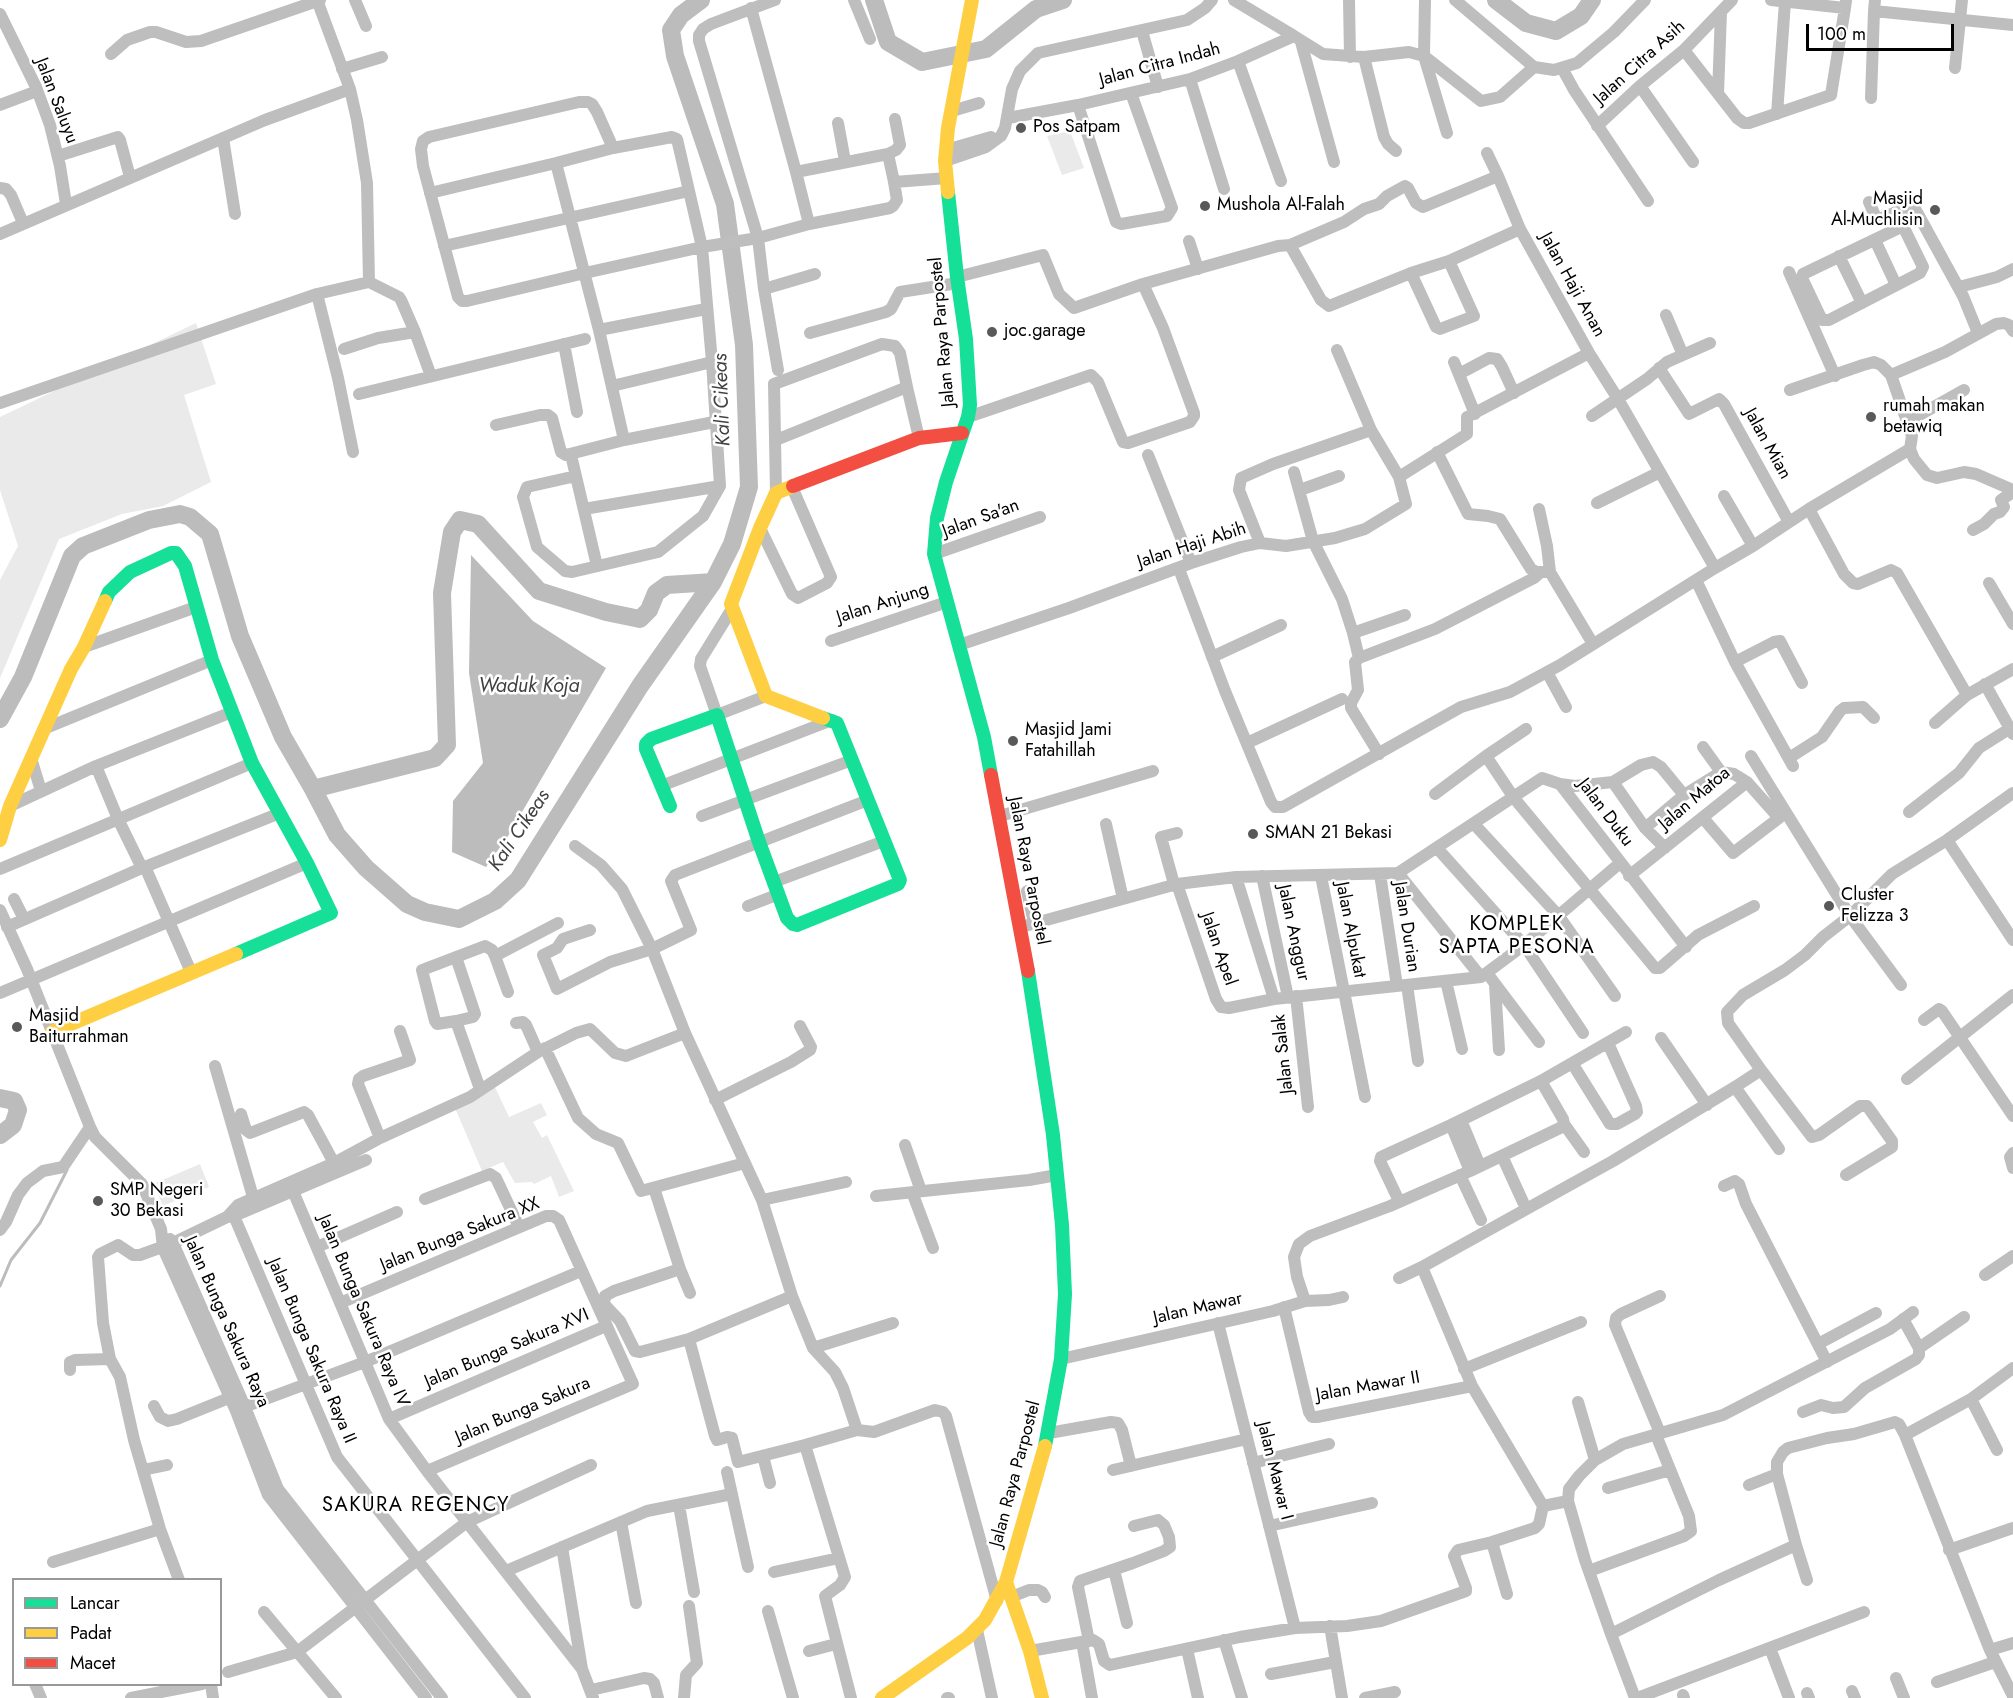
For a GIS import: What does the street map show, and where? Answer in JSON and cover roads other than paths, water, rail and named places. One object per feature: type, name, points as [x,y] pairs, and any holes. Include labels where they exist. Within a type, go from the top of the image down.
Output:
[{"type":"street","points":[[111,54],[128,40],[150,32],[186,42],[201,41],[318,0],[350,89],[367,183],[369,282]]},
{"type":"street","points":[[355,0],[366,26]]},
{"type":"street","points":[[775,0],[711,24],[703,29],[699,35],[699,41],[752,239],[764,289],[778,370]]},
{"type":"street","points":[[854,0],[870,39]]},
{"type":"street","name":"Jalan Raya Parpostel","points":[[882,1698],[901,1692],[977,1630],[1004,1599],[1006,1582],[1049,1433],[1061,1359],[1065,1294],[1057,1175],[1028,925],[1000,816],[984,737],[934,554],[939,509],[970,405],[966,339],[957,280],[946,156],[972,0]]},
{"type":"street","points":[[946,156],[1003,133],[1008,118],[1012,89],[1020,71],[1038,53],[1142,32],[1187,20],[1205,8],[1212,0]]},
{"type":"street","points":[[1234,0],[1323,54],[1364,57],[1409,51],[1424,56],[1481,102],[1500,97],[1534,67]]},
{"type":"street","points":[[1349,0],[1350,57]]},
{"type":"street","points":[[1425,0],[1424,56],[1447,133]]},
{"type":"street","points":[[1455,0],[1534,67],[1554,70],[1577,63],[1614,32],[1645,0]]},
{"type":"street","name":"Jalan Citra Asih","points":[[1597,126],[1640,86],[1684,50],[1732,0]]},
{"type":"street","points":[[1684,50],[1737,118],[1744,123],[1832,95],[1846,4],[1772,0]]},
{"type":"street","points":[[1955,68],[1962,0]]},
{"type":"street","points":[[1777,114],[1785,2]]},
{"type":"street","points":[[1871,98],[1875,6],[2013,25]]},
{"type":"street","points":[[751,8],[809,224]]},
{"type":"street","points":[[1718,94],[1721,12]]},
{"type":"street","name":"Jalan Saluyu","points":[[0,14],[37,91],[50,125],[66,204]]},
{"type":"street","points":[[1142,32],[1158,87]]},
{"type":"street","points":[[1298,39],[1334,162]]},
{"type":"street","name":"Jalan Citra Indah","points":[[1008,118],[1078,105],[1190,79],[1298,39]]},
{"type":"street","points":[[342,69],[382,57]]},
{"type":"street","points":[[1364,57],[1384,137],[1396,151]]},
{"type":"street","points":[[1238,61],[1281,181]]},
{"type":"street","points":[[1562,68],[1597,126],[1648,201]]},
{"type":"street","points":[[1190,79],[1224,189]]},
{"type":"street","points":[[1640,86],[1693,162]]},
{"type":"street","points":[[0,234],[223,138],[350,89]]},
{"type":"street","points":[[0,105],[37,91]]},
{"type":"street","points":[[1078,105],[1113,217],[1121,224],[1167,216],[1172,208],[1131,93]]},
{"type":"street","points":[[613,148],[597,112],[588,102],[579,102],[429,137],[423,141],[421,149],[430,193],[458,297],[462,301],[893,207],[897,200],[888,154]]},
{"type":"street","points":[[953,104],[979,103]]},
{"type":"street","points":[[796,172],[888,154],[896,150],[900,145],[895,119]]},
{"type":"street","points":[[838,123],[845,161]]},
{"type":"street","points":[[58,156],[118,137],[130,177]]},
{"type":"street","points":[[430,193],[613,148],[672,137],[677,140],[689,190],[707,246],[706,309],[712,362],[714,422],[720,486],[703,516],[658,552],[572,572],[565,571],[537,547],[523,497],[527,487],[576,476]]},
{"type":"street","points":[[223,138],[235,214]]},
{"type":"street","points":[[1487,153],[1520,229]]},
{"type":"street","points":[[556,163],[599,330],[624,440]]},
{"type":"street","points":[[810,333],[886,312],[891,309],[900,292],[957,280],[1042,255],[1059,294],[1074,308],[1143,284],[1278,246],[1290,245],[1344,222],[1364,209],[1379,204],[1387,196],[1405,186],[1416,203],[1423,207],[1498,176]]},
{"type":"street","points":[[894,182],[947,178]]},
{"type":"street","points":[[0,188],[6,189],[10,195],[23,224]]},
{"type":"street","points":[[444,246],[689,190]]},
{"type":"street","points":[[1869,202],[1877,220],[1913,205],[1959,287],[1978,333]]},
{"type":"street","points":[[1789,272],[1810,308],[1824,321],[1920,273],[1923,267],[1903,226],[1807,271],[1802,276],[1810,308],[1835,376]]},
{"type":"street","name":"Jalan Haji Anan","points":[[1290,245],[1321,300],[1329,306],[1411,273],[1449,261],[1520,229],[1589,353],[1715,568]]},
{"type":"street","points":[[1875,240],[1896,285]]},
{"type":"street","points":[[1189,241],[1197,269]]},
{"type":"street","points":[[1839,256],[1862,303]]},
{"type":"street","points":[[1411,273],[1436,327],[1440,329],[1474,316],[1449,261]]},
{"type":"street","points":[[1959,287],[1997,278],[2013,270]]},
{"type":"street","points":[[764,289],[815,274]]},
{"type":"street","points":[[0,403],[317,294],[369,282],[399,297],[431,376]]},
{"type":"street","points":[[968,417],[1091,375],[1098,382],[1123,442],[1128,443],[1190,422],[1194,413],[1163,328],[1143,284]]},
{"type":"street","points":[[317,294],[338,378],[352,452]]},
{"type":"street","points":[[599,330],[706,309]]},
{"type":"street","points":[[1666,315],[1683,355]]},
{"type":"street","points":[[1891,375],[1946,352],[1989,327],[2004,323],[2009,325],[2013,331]]},
{"type":"street","points":[[344,349],[378,338],[415,332]]},
{"type":"street","points":[[359,394],[585,339]]},
{"type":"street","points":[[1592,416],[1666,362],[1710,343]]},
{"type":"street","points":[[564,344],[577,412]]},
{"type":"street","points":[[670,806],[646,749],[647,742],[651,738],[717,715],[766,696],[837,723],[900,880],[894,886],[797,925],[787,918],[730,759],[717,715],[700,666],[701,659],[731,610],[760,528],[776,493],[774,384],[882,344],[895,346],[900,353],[906,387],[920,438]]},
{"type":"street","points":[[1337,351],[1371,430],[1399,477],[1468,432],[1466,419],[1589,353]]},
{"type":"street","points":[[1459,374],[1489,358],[1497,359],[1514,393]]},
{"type":"street","points":[[612,386],[712,362]]},
{"type":"street","points":[[1454,362],[1475,414]]},
{"type":"street","points":[[1790,390],[1874,362],[1881,365],[1891,375],[1912,436],[1910,449],[1920,468],[1932,477],[1964,472],[2011,487],[2001,500],[2004,507],[2000,512],[1973,530]]},
{"type":"street","name":"Jalan Mian","points":[[1659,368],[1689,414],[1719,399],[1724,404],[1789,522]]},
{"type":"street","points":[[776,440],[906,387]]},
{"type":"street","points":[[1907,422],[1964,390]]},
{"type":"street","points":[[496,425],[548,415],[552,418],[561,452],[571,455],[624,440],[714,422]]},
{"type":"street","points":[[1260,543],[1239,490],[1241,478],[1273,464],[1371,430]]},
{"type":"street","points":[[776,493],[920,438],[962,433]]},
{"type":"street","points":[[1179,568],[1212,657],[1272,802],[1275,807],[1283,807],[1461,707],[1510,692],[1547,672],[1910,449]]},
{"type":"street","points":[[1437,452],[1468,514],[1500,519],[1531,568],[1546,572]]},
{"type":"street","points":[[571,455],[597,566]]},
{"type":"street","points":[[1148,455],[1191,563]]},
{"type":"street","points":[[1294,472],[1313,541],[1342,598],[1359,658]]},
{"type":"street","points":[[1597,503],[1660,472]]},
{"type":"street","points":[[1300,490],[1339,476]]},
{"type":"street","name":"Jalan Haji Abih","points":[[959,645],[1191,563],[1260,543],[1286,546],[1335,538],[1365,529],[1406,504],[1399,477]]},
{"type":"street","points":[[584,509],[720,486]]},
{"type":"street","points":[[760,528],[792,594],[798,598],[827,583],[831,577],[792,487]]},
{"type":"street","points":[[1724,496],[1753,546]]},
{"type":"street","points":[[1539,509],[1547,546],[1546,572],[1593,644]]},
{"type":"street","points":[[1809,509],[1844,574],[1853,583],[1858,584],[1891,570],[1896,573],[1967,695]]},
{"type":"street","name":"Jalan Sa'an","points":[[934,554],[1040,517]]},
{"type":"street","points":[[0,840],[10,806],[71,669],[84,647],[104,602],[116,584],[130,573],[171,554],[179,555],[192,586],[212,660],[252,763],[307,863],[330,910],[329,915],[52,1032]]},
{"type":"street","points":[[1379,754],[1352,708],[1351,702],[1359,690],[1355,662],[1359,658],[1435,629],[1546,572]]},
{"type":"street","points":[[1696,580],[1736,662],[1791,762],[1822,737],[1844,708],[1863,707],[1874,718]]},
{"type":"street","points":[[1989,583],[2013,624]]},
{"type":"street","name":"Jalan Anjung","points":[[831,641],[947,602]]},
{"type":"street","points":[[84,647],[196,607]]},
{"type":"street","points":[[731,610],[766,696]]},
{"type":"street","points":[[1353,633],[1405,615]]},
{"type":"street","points":[[1212,657],[1281,625]]},
{"type":"street","points":[[1736,662],[1780,641],[1802,683]]},
{"type":"street","points":[[46,728],[212,660]]},
{"type":"street","points":[[1935,723],[1967,695],[2013,669]]},
{"type":"street","points":[[1547,672],[1566,707]]},
{"type":"street","points":[[1909,812],[1959,773],[1979,748],[2011,732],[1985,684]]},
{"type":"street","points":[[1247,743],[1342,699]]},
{"type":"street","points":[[10,806],[96,766],[232,712]]},
{"type":"street","points":[[661,786],[832,720]]},
{"type":"street","points":[[1434,794],[1526,729]]},
{"type":"street","points":[[1703,747],[1721,772]]},
{"type":"street","points":[[1486,756],[1514,798],[1655,968],[1660,968],[1698,934],[1754,906]]},
{"type":"street","points":[[1751,756],[1850,916],[1901,986]]},
{"type":"street","points":[[31,758],[41,791]]},
{"type":"street","points":[[702,816],[852,760]]},
{"type":"street","points":[[1028,891],[1028,925],[1175,884],[1236,877],[1398,873],[1514,798],[1539,779],[1545,778],[1560,784],[1575,786],[1613,782],[1641,765],[1653,762],[1661,767],[1684,795]]},
{"type":"street","points":[[0,869],[252,763]]},
{"type":"street","points":[[96,766],[118,819],[142,868],[146,869],[191,972]]},
{"type":"street","points":[[1000,816],[1154,771]]},
{"type":"street","name":"Jalan Matoa","points":[[1629,876],[1749,783],[1734,774],[1721,772],[1684,795],[1645,828]]},
{"type":"street","points":[[1613,782],[1645,828],[1665,848]]},
{"type":"street","points":[[1703,818],[1731,852],[1736,852],[1779,818],[1749,783]]},
{"type":"street","name":"Jalan Duku","points":[[1560,784],[1686,947]]},
{"type":"street","points":[[1846,1175],[1892,1147],[1892,1141],[1870,1110],[1866,1106],[1860,1106],[1819,1135],[1812,1137],[1728,1023],[1727,1012],[1743,995],[1785,970],[1850,916],[1892,874],[1947,840],[2013,793]]},
{"type":"street","points":[[590,930],[563,939],[557,948],[543,955],[557,989],[610,962],[652,949],[691,930],[671,881],[675,875],[868,800]]},
{"type":"street","points":[[7,927],[142,868],[280,813]]},
{"type":"street","points":[[1106,824],[1123,899]]},
{"type":"street","points":[[1474,824],[1558,915],[1615,996]]},
{"type":"street","points":[[1175,884],[1161,837],[1177,833]]},
{"type":"street","points":[[1947,840],[2013,939]]},
{"type":"street","points":[[748,906],[777,888],[884,841]]},
{"type":"street","points":[[575,846],[601,865],[622,889],[652,949],[685,1034],[762,1200],[792,1296],[813,1348],[835,1372],[843,1388],[857,1430]]},
{"type":"street","points":[[1437,848],[1524,945],[1583,1032]]},
{"type":"street","points":[[0,993],[307,863]]},
{"type":"street","points":[[1236,877],[1274,999],[1484,975],[1524,945],[1620,864]]},
{"type":"street","points":[[1398,873],[1484,975],[1495,984],[1539,1042]]},
{"type":"street","name":"Jalan Durian","points":[[1380,874],[1418,1061]]},
{"type":"street","name":"Jalan Anggur","points":[[1262,876],[1292,997]]},
{"type":"street","name":"Jalan Alpukat","points":[[1321,876],[1365,1097]]},
{"type":"street","name":"Jalan Apel","points":[[1175,884],[1216,999],[1221,1007],[1229,1008],[1274,999]]},
{"type":"street","points":[[14,899],[24,919]]},
{"type":"street","name":"Jalan Bunga Sakura Raya","points":[[0,910],[31,980],[90,1127],[96,1137],[142,1184],[229,1398],[240,1409]]},
{"type":"street","points":[[495,956],[558,923]]},
{"type":"street","points":[[456,957],[475,1014],[473,1017],[437,1024],[422,972],[424,969],[485,946],[492,950],[508,992]]},
{"type":"street","points":[[1446,981],[1462,1049]]},
{"type":"street","points":[[1495,984],[1499,1050]]},
{"type":"street","points":[[1906,1079],[2013,996]]},
{"type":"street","name":"Jalan Salak","points":[[1292,997],[1308,1107]]},
{"type":"street","points":[[1924,1020],[1941,1009],[2013,1116]]},
{"type":"street","points":[[456,1021],[480,1089]]},
{"type":"street","points":[[516,1023],[522,1022],[526,1025],[578,1118],[596,1134],[618,1143],[641,1191],[745,1163]]},
{"type":"street","points":[[715,1100],[810,1050],[811,1047],[800,1026]]},
{"type":"street","points":[[230,1216],[238,1204],[334,1163],[380,1138],[470,1096],[542,1050],[576,1033],[590,1029],[615,1053],[626,1056],[685,1034]]},
{"type":"street","points":[[380,1138],[358,1084],[359,1079],[363,1077],[410,1060],[400,1031]]},
{"type":"street","points":[[1400,1202],[1380,1161],[1381,1157],[1541,1081],[1626,1032]]},
{"type":"street","points":[[1661,1038],[1707,1105]]},
{"type":"street","points":[[1572,1063],[1610,1124],[1617,1124],[1635,1114],[1637,1109],[1608,1043]]},
{"type":"street","points":[[215,1066],[253,1197]]},
{"type":"street","points":[[1399,1278],[1613,1161],[1736,1088],[1761,1070]]},
{"type":"street","points":[[1541,1081],[1564,1124],[1584,1152]]},
{"type":"street","points":[[1736,1088],[1779,1149]]},
{"type":"street","points":[[241,1114],[246,1130],[250,1133],[304,1112],[308,1114],[334,1163]]},
{"type":"street","points":[[1456,1123],[1470,1170],[1481,1220]]},
{"type":"street","points":[[1305,1301],[1297,1277],[1294,1257],[1299,1244],[1310,1236],[1400,1202],[1502,1156],[1564,1124]]},
{"type":"street","points":[[0,1230],[18,1195],[27,1183],[43,1171],[63,1167],[90,1127]]},
{"type":"street","points":[[905,1145],[933,1248]]},
{"type":"street","points":[[2013,1153],[2010,1157],[2013,1168]]},
{"type":"street","points":[[1502,1156],[1523,1202]]},
{"type":"street","points":[[178,1578],[160,1529],[134,1440],[123,1387],[110,1359],[103,1323],[98,1257],[104,1250],[118,1245],[133,1255],[168,1246],[230,1216],[366,1160]]},
{"type":"street","points":[[425,1199],[490,1174],[496,1178],[519,1227]]},
{"type":"street","points":[[876,1196],[1057,1175]]},
{"type":"street","points":[[1724,1186],[1735,1181],[1739,1184],[1746,1204],[1827,1362]]},
{"type":"street","points":[[762,1200],[846,1182]]},
{"type":"street","points":[[654,1188],[690,1293]]},
{"type":"street","name":"Jalan Bunga Sakura Raya IV","points":[[293,1191],[389,1419],[582,1669]]},
{"type":"street","points":[[317,1247],[397,1212]]},
{"type":"street","name":"Jalan Bunga Sakura Raya II","points":[[230,1216],[337,1457],[525,1698]]},
{"type":"street","name":"Jalan Bunga Sakura XX","points":[[340,1303],[519,1227],[546,1216],[553,1216],[559,1220],[633,1384]]},
{"type":"street","name":"Jalan Bunga Sakura Raya","points":[[168,1246],[240,1409],[268,1495],[442,1698]]},
{"type":"street","points":[[1985,1275],[2013,1256]]},
{"type":"street","points":[[1030,1651],[1097,1641],[1104,1661],[1110,1665],[1224,1640],[1295,1628],[1347,1626],[1381,1621],[1464,1593],[1466,1588],[1454,1556],[1458,1550],[1535,1528],[1539,1524],[1543,1506],[1472,1386],[1422,1267]]},
{"type":"street","points":[[680,1269],[605,1296],[604,1304],[620,1321],[635,1351],[640,1352],[688,1339],[792,1296]]},
{"type":"street","points":[[240,1409],[365,1362],[581,1271]]},
{"type":"street","points":[[1589,1571],[1684,1536],[1691,1531],[1689,1516],[1615,1325],[1616,1318],[1621,1314],[1660,1296]]},
{"type":"street","name":"Jalan Mawar","points":[[1061,1359],[1305,1301],[1343,1297]]},
{"type":"street","name":"Jalan Mawar II","points":[[1284,1307],[1312,1417],[1472,1386]]},
{"type":"street","points":[[1818,1344],[1876,1313]]},
{"type":"street","points":[[1803,1412],[1821,1405],[1833,1408],[1844,1407],[1865,1388],[1913,1362],[1919,1355],[1919,1348],[1908,1315],[1890,1329],[1723,1415],[1623,1444],[1594,1460],[1569,1489],[1568,1502],[1589,1571],[1636,1698],[1864,1612]]},
{"type":"street","points":[[1919,1348],[1964,1317]]},
{"type":"street","points":[[1464,1369],[1581,1322]]},
{"type":"street","points":[[813,1348],[893,1323]]},
{"type":"street","name":"Jalan Mawar I","points":[[1218,1323],[1295,1628]]},
{"type":"street","name":"Jalan Bunga Sakura XVI","points":[[389,1419],[606,1326]]},
{"type":"street","points":[[688,1339],[715,1436],[717,1440],[732,1438],[738,1462],[857,1430],[874,1431],[935,1410],[943,1412],[1004,1599],[1030,1651],[1042,1698]]},
{"type":"street","points":[[70,1370],[70,1362],[75,1360],[110,1359]]},
{"type":"street","points":[[1905,1435],[1971,1398],[2013,1368]]},
{"type":"street","name":"Jalan Bunga Sakura","points":[[427,1471],[633,1384]]},
{"type":"street","points":[[154,1407],[160,1417],[168,1421],[229,1398]]},
{"type":"street","points":[[1971,1398],[1997,1450]]},
{"type":"street","points":[[1578,1402],[1594,1460]]},
{"type":"street","points":[[1049,1433],[1111,1422],[1118,1424],[1122,1430],[1131,1466]]},
{"type":"street","points":[[1808,1580],[1777,1474],[1777,1462],[1788,1448],[1838,1435],[1854,1434],[1892,1422],[1899,1424],[1992,1656],[2013,1696]]},
{"type":"street","points":[[1113,1470],[1247,1439]]},
{"type":"street","points":[[1253,1463],[1329,1444]]},
{"type":"street","points":[[805,1445],[845,1577],[840,1585],[825,1596],[851,1698]]},
{"type":"street","points":[[763,1456],[770,1483]]},
{"type":"street","points":[[143,1470],[167,1465]]},
{"type":"street","points":[[228,1672],[297,1652],[467,1522],[591,1466]]},
{"type":"street","points":[[1608,1488],[1670,1470]]},
{"type":"street","points":[[727,1472],[748,1567]]},
{"type":"street","points":[[1749,1485],[1777,1474]]},
{"type":"street","points":[[506,1571],[647,1511],[732,1494]]},
{"type":"street","points":[[1543,1506],[1568,1502]]},
{"type":"street","points":[[1269,1526],[1372,1503]]},
{"type":"street","points":[[679,1504],[694,1592]]},
{"type":"street","points":[[1092,1698],[1079,1583],[1170,1547],[1164,1525],[1158,1520],[1134,1526]]},
{"type":"street","points":[[621,1522],[636,1604]]},
{"type":"street","points":[[1949,1550],[2013,1528]]},
{"type":"street","points":[[53,1562],[160,1529]]},
{"type":"street","points":[[1492,1542],[1507,1594]]},
{"type":"street","points":[[1611,1634],[1719,1580],[1796,1545]]},
{"type":"street","points":[[562,1547],[582,1669],[592,1694],[644,1678],[654,1683],[658,1698]]},
{"type":"street","points":[[774,1572],[839,1558]]},
{"type":"street","points":[[1114,1570],[1127,1623]]},
{"type":"street","points":[[1004,1599],[1029,1590],[1038,1590],[1045,1597]]},
{"type":"street","name":"Jalan Bunga Sakura Raya","points":[[361,1603],[426,1698]]},
{"type":"street","points":[[684,1698],[686,1675],[697,1663],[689,1606]]},
{"type":"street","points":[[768,1611],[793,1698]]},
{"type":"street","points":[[264,1612],[336,1698]]},
{"type":"street","points":[[1330,1626],[1342,1698]]},
{"type":"street","points":[[977,1630],[992,1698]]},
{"type":"street","points":[[1224,1640],[1242,1698]]},
{"type":"street","points":[[1937,1682],[1992,1656],[2013,1642]]},
{"type":"street","points":[[809,1651],[836,1644]]},
{"type":"street","points":[[1770,1648],[1789,1698]]},
{"type":"street","points":[[1186,1649],[1198,1698]]},
{"type":"street","points":[[1271,1674],[1335,1662]]},
{"type":"street","points":[[1896,1678],[1904,1698]]},
{"type":"street","points":[[131,1698],[192,1686]]},
{"type":"street","points":[[1365,1698],[1395,1692]]},
{"type":"water","name":"Waduk Koja","points":[[471,555],[533,621],[606,668],[508,836],[486,867],[452,852],[453,801],[483,763],[469,673]]},
{"type":"waterway","name":"Kali Cikeas","points":[[0,719],[23,677],[72,556],[83,546],[149,520],[180,514],[190,517],[210,534],[240,636],[283,737],[337,835],[366,868],[407,904],[425,912],[459,919],[495,901],[518,880],[640,686],[713,582],[732,544],[749,487],[744,345],[725,204],[675,56],[671,30],[681,15],[701,0]]},
{"type":"waterway","name":"Kali Cikeas","points":[[874,0],[888,42],[922,62],[986,49],[1036,9],[1063,0]]},
{"type":"waterway","name":"Kali Cikeas","points":[[1496,0],[1526,23],[1556,31],[1581,16],[1592,0]]},
{"type":"waterway","points":[[313,789],[435,758],[447,745],[442,593],[452,532],[460,520],[478,524],[539,591],[606,612],[640,619],[649,610],[656,593],[667,585],[713,582]]},
{"type":"waterway","name":"Kali Cikeas","points":[[0,1098],[14,1101],[18,1110],[13,1125],[0,1135]]},
{"type":"waterway","points":[[0,1286],[11,1260],[40,1223],[67,1170]]},
{"type":"place","name":"Pos Satpam","points":[[1021,128]]},
{"type":"place","name":"Mushola Al-Falah","points":[[1205,206]]},
{"type":"place","name":"Masjid Al-Muchlisin","points":[[1935,210]]},
{"type":"place","name":"joc.garage","points":[[992,332]]},
{"type":"place","name":"rumah makan betawiq","points":[[1871,417]]},
{"type":"place","name":"Masjid Jami Fatahillah","points":[[1013,741]]},
{"type":"place","name":"SMAN 21 Bekasi","points":[[1253,834]]},
{"type":"place","name":"Cluster Felizza 3","points":[[1829,906]]},
{"type":"place","name":"Masjid Baiturrahman","points":[[17,1027]]},
{"type":"place","name":"SMP Negeri 30 Bekasi","points":[[98,1201]]},
{"type":"district","name":"KOMPLEK SAPTA PESONA","points":[[1517,936]]},
{"type":"district","name":"SAKURA REGENCY","points":[[416,1506]]}]
